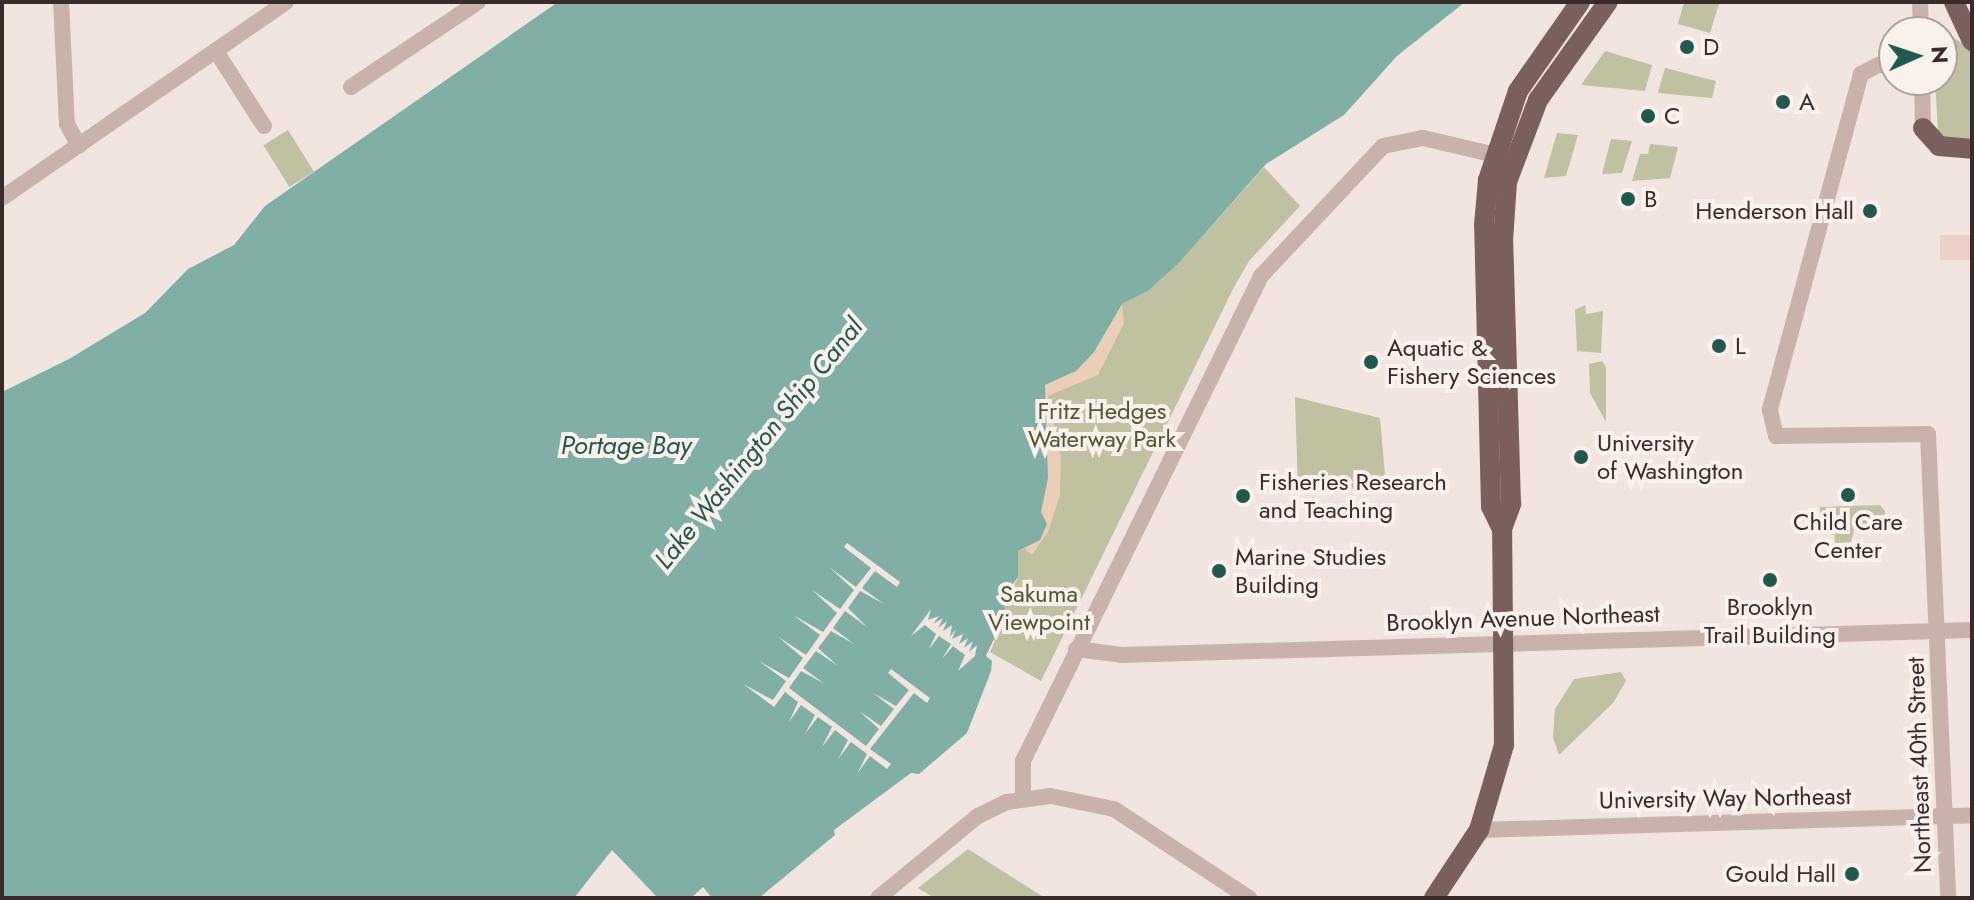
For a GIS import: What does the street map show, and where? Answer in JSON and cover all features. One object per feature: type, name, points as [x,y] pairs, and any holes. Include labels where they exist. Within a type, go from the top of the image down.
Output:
[{"type":"main road","points":[[1434,898],[1479,830],[1504,745],[1506,641],[1502,529],[1511,504],[1502,157],[1518,91],[1580,2]]},
{"type":"main road","points":[[1502,157],[1550,80],[1608,2]]},
{"type":"main road","points":[[1954,2],[1972,10]]},
{"type":"main road","points":[[1954,2],[1972,41]]},
{"type":"main road","points":[[1923,128],[1939,146],[1972,149]]},
{"type":"street","points":[[61,2],[67,124],[79,146]]},
{"type":"street","points":[[2,198],[286,2]]},
{"type":"street","points":[[351,87],[478,2]]},
{"type":"street","points":[[216,51],[264,126]]},
{"type":"street","name":"Northeast 40th Street","points":[[1878,65],[1861,74],[1771,402],[1771,425],[1776,436],[1787,438],[1928,434],[1948,898]]},
{"type":"street","points":[[1922,96],[1923,128]]},
{"type":"street","points":[[1023,798],[1023,761],[1239,312],[1267,268],[1383,146],[1423,138],[1502,157]]},
{"type":"street","name":"Brooklyn Avenue Northeast","points":[[1076,649],[1122,655],[1506,641],[1972,630]]},
{"type":"street","points":[[878,898],[964,824],[1023,798],[1069,797],[1114,809],[1249,898]]},
{"type":"street","name":"University Way Northeast","points":[[1479,830],[1972,815]]},
{"type":"green space","points":[[1684,2],[1719,4],[1710,33],[1678,24]]},
{"type":"green space","points":[[1958,41],[1972,50],[1972,143],[1946,143],[1938,131],[1936,96],[1958,96]]},
{"type":"green space","points":[[1605,51],[1652,65],[1645,91],[1581,85]]},
{"type":"green space","points":[[1665,68],[1716,81],[1712,98],[1658,93]]},
{"type":"green space","points":[[288,130],[314,172],[289,187],[263,145]]},
{"type":"green space","points":[[1557,133],[1578,135],[1566,176],[1544,178]]},
{"type":"green space","points":[[1611,139],[1632,141],[1622,173],[1602,174]]},
{"type":"green space","points":[[1650,144],[1678,147],[1670,178],[1632,181],[1640,154],[1648,154]]},
{"type":"green space","name":"Fritz Hedges Waterway Park","points":[[1264,167],[1300,206],[1249,261],[1233,289],[1041,681],[990,652],[995,641],[989,637],[1018,577],[1018,551],[1031,546],[1043,400],[1094,352],[1122,304],[1148,291],[1179,263]]},
{"type":"green space","points":[[1585,305],[1586,314],[1603,311],[1601,353],[1577,351],[1575,310]]},
{"type":"green space","points":[[1602,361],[1606,367],[1606,422],[1590,393],[1589,364]]},
{"type":"green space","points":[[1295,397],[1380,418],[1386,487],[1298,491]]},
{"type":"green space","points":[[1880,505],[1885,511],[1884,523],[1854,530],[1851,542],[1835,543],[1834,528],[1820,513],[1820,507]]},
{"type":"green space","points":[[1621,672],[1626,681],[1613,703],[1559,755],[1553,738],[1555,709],[1574,679]]},
{"type":"green space","points":[[968,849],[1045,898],[934,898],[918,888]]},
{"type":"sand","points":[[1122,304],[1124,323],[1098,375],[1048,396],[1061,458],[1060,495],[1048,532],[1032,555],[1026,550],[1035,525],[1045,385],[1076,371],[1094,352]]},
{"type":"shaded area","points":[[1940,235],[1972,235],[1972,260],[1940,260]]},
{"type":"water","name":"Portage Bay","points":[[558,2],[1465,2],[1397,56],[1344,115],[1266,164],[1179,263],[1148,291],[1122,304],[1094,352],[1076,371],[1045,385],[1048,478],[1041,512],[1047,524],[1040,540],[1018,551],[1018,577],[1007,592],[1003,619],[986,656],[992,661],[991,671],[967,733],[919,774],[911,773],[834,830],[835,835],[759,898],[712,898],[703,887],[691,898],[658,898],[612,850],[574,898],[2,898],[2,392],[69,359],[145,313],[188,269],[234,245],[265,206]]},
{"type":"pier","points":[[847,543],[900,582],[897,587],[875,571],[862,588],[884,604],[860,591],[848,608],[867,627],[845,611],[833,628],[854,644],[831,631],[818,648],[838,666],[816,651],[803,668],[825,684],[801,671],[789,688],[866,746],[879,729],[859,711],[881,726],[894,709],[873,693],[896,706],[909,690],[888,673],[891,669],[930,698],[927,703],[914,693],[870,749],[891,764],[887,769],[870,756],[857,774],[867,754],[851,742],[838,759],[848,740],[835,730],[822,747],[832,727],[818,717],[805,734],[815,715],[801,705],[789,722],[798,702],[785,692],[774,707],[743,684],[773,700],[786,681],[759,661],[789,678],[803,658],[777,636],[806,655],[820,635],[793,615],[823,632],[837,613],[812,590],[840,609],[854,590],[829,567],[856,587],[871,568],[844,547]]},
{"type":"pier","points":[[931,609],[928,620],[939,616],[933,624],[943,618],[938,628],[947,621],[943,631],[952,625],[950,637],[956,629],[952,639],[963,634],[959,644],[968,638],[964,648],[973,641],[969,652],[977,645],[975,656],[958,671],[965,655],[953,646],[942,659],[951,644],[939,636],[929,649],[936,634],[925,625],[911,636]]},
{"type":"place","name":"D","points":[[1687,47]]},
{"type":"place","name":"A","points":[[1783,102]]},
{"type":"place","name":"C","points":[[1648,116]]},
{"type":"place","name":"B","points":[[1628,199]]},
{"type":"place","name":"Henderson Hall","points":[[1870,211]]},
{"type":"place","name":"L","points":[[1719,346]]},
{"type":"place","name":"Aquatic & Fishery Sciences","points":[[1371,362]]},
{"type":"place","name":"University of Washington","points":[[1581,457]]},
{"type":"place","name":"Child Care Center","points":[[1848,495]]},
{"type":"place","name":"Fisheries Research and Teaching","points":[[1243,496]]},
{"type":"place","name":"Marine Studies Building","points":[[1219,571]]},
{"type":"place","name":"Brooklyn Trail Building","points":[[1770,580]]},
{"type":"place","name":"Gould Hall","points":[[1852,874]]},
{"type":"water label","name":"Lake Washington Ship Canal","points":[[759,444]]},
{"type":"park label","name":"Sakuma Viewpoint","points":[[1039,608]]}]
